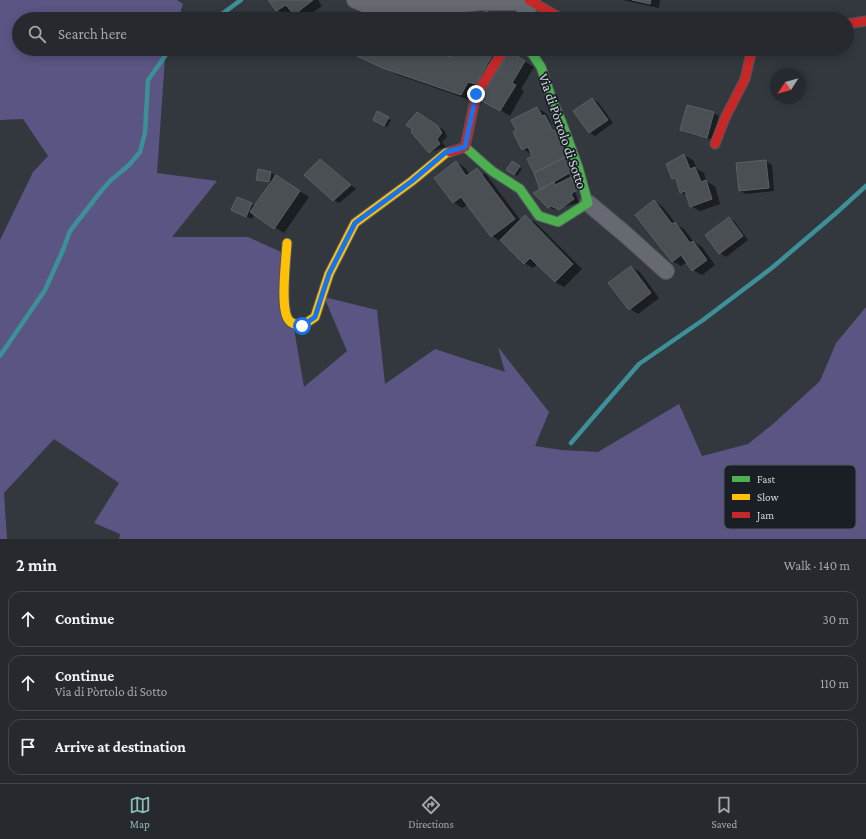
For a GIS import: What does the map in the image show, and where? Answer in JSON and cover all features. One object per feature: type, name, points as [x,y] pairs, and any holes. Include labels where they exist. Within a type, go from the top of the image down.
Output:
[{"type":"street","points":[[355,0],[375,8],[430,8],[480,2],[531,1],[550,12]]},
{"type":"street","points":[[526,12],[531,1]]},
{"type":"street","points":[[854,23],[866,21]]},
{"type":"street","points":[[287,243],[285,307],[287,318],[294,324],[302,326],[315,317],[329,274],[355,223],[412,181],[446,152],[465,147],[476,94],[500,56]]},
{"type":"street","name":"Via di Pòrtolo di Sotto","points":[[465,147],[492,171],[520,189],[539,216],[558,222],[588,203],[578,167],[562,123],[552,100],[541,67],[534,56]]},
{"type":"street","points":[[715,144],[725,118],[745,79],[750,56]]},
{"type":"street","points":[[588,203],[666,271]]},
{"type":"shaded area","points":[[0,0],[177,0],[183,4],[180,12],[12,12],[12,56],[166,56],[157,173],[217,181],[172,237],[248,237],[281,252],[304,387],[347,351],[324,297],[377,310],[385,384],[435,349],[505,372],[498,347],[549,412],[535,446],[561,450],[598,452],[679,404],[702,456],[748,444],[773,424],[820,381],[836,343],[866,307],[866,539],[119,539],[120,534],[94,523],[119,483],[54,439],[4,493],[7,539],[0,539],[0,240],[33,172],[48,156],[23,119],[0,120]]},
{"type":"building","points":[[268,0],[313,0],[298,12],[292,12],[286,5],[276,11]]},
{"type":"building","points":[[632,0],[651,0],[650,4]]},
{"type":"building","points":[[357,56],[492,56],[476,84],[468,82],[461,95],[385,69]]},
{"type":"building","points":[[506,56],[517,56],[525,61],[512,83],[516,85],[500,111],[480,100]]},
{"type":"building","points":[[592,98],[608,120],[589,133],[573,111]]},
{"type":"building","points":[[687,105],[714,112],[707,138],[680,130]]},
{"type":"building","points":[[537,107],[542,116],[545,115],[567,156],[534,173],[527,159],[532,156],[528,147],[522,150],[513,132],[516,130],[511,120]]},
{"type":"building","points":[[377,111],[389,117],[384,126],[373,120]]},
{"type":"building","points":[[417,112],[438,126],[442,133],[437,139],[440,144],[429,153],[411,132],[413,130],[406,125]]},
{"type":"building","points":[[684,154],[690,169],[695,167],[701,182],[706,180],[712,199],[690,207],[685,191],[680,193],[676,178],[672,179],[666,164]]},
{"type":"building","points":[[567,156],[571,172],[540,190],[534,173]]},
{"type":"building","points":[[320,159],[351,185],[333,201],[304,175]]},
{"type":"building","points":[[766,160],[769,188],[739,191],[736,163]]},
{"type":"building","points":[[456,161],[466,176],[477,168],[515,219],[491,237],[461,197],[453,203],[434,178]]},
{"type":"building","points":[[512,161],[520,166],[514,175],[506,170]]},
{"type":"building","points":[[258,169],[271,172],[269,182],[256,180]]},
{"type":"building","points":[[276,175],[300,191],[274,229],[250,212]]},
{"type":"building","points":[[571,177],[578,189],[571,194],[574,199],[559,210],[551,206],[548,208],[533,193],[554,182],[555,185]]},
{"type":"building","points":[[237,197],[252,203],[246,217],[231,210]]},
{"type":"building","points":[[654,200],[672,224],[675,222],[690,243],[693,241],[707,260],[692,271],[681,255],[672,262],[635,215]]},
{"type":"building","points":[[525,215],[573,264],[555,282],[530,258],[524,264],[500,240]]},
{"type":"building","points":[[729,217],[743,236],[719,254],[705,235]]},
{"type":"building","points":[[631,266],[651,293],[629,310],[608,283]]},
{"type":"waterway","points":[[225,12],[241,0]]},
{"type":"waterway","points":[[0,356],[45,290],[70,231],[102,190],[111,180],[129,165],[140,152],[145,133],[148,80],[165,56]]},
{"type":"waterway","points":[[571,443],[639,364],[703,320],[773,267],[866,186]]},
{"type":"traffic: fast","points":[[465,147],[492,171],[520,189],[539,216],[558,222],[588,203],[578,167],[562,123],[552,100],[541,67],[534,56]]},
{"type":"traffic: slow","points":[[287,243],[284,304],[288,319],[294,324],[302,326],[315,317],[329,274],[355,223],[412,181],[446,153],[450,152]]},
{"type":"traffic: jam","points":[[529,0],[550,12]]},
{"type":"traffic: jam","points":[[854,23],[866,21]]},
{"type":"traffic: jam","points":[[450,152],[465,147],[476,95],[500,56]]},
{"type":"traffic: jam","points":[[715,144],[725,118],[745,79],[750,56]]},
{"type":"route","points":[[302,326],[315,317],[329,274],[355,223],[412,181],[446,152],[465,147],[476,94]]}]
